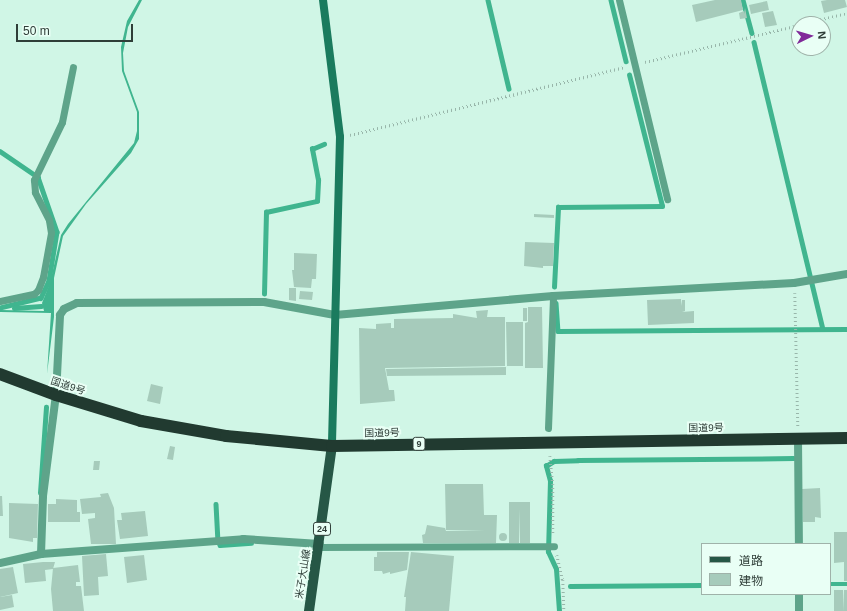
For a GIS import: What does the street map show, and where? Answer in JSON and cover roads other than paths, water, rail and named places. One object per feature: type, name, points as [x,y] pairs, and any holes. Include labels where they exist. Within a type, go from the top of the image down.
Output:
[{"type":"highway","name":"国道9号","points":[[0,374],[56,395],[141,421],[226,436],[332,446],[847,438]]},
{"type":"main road","name":"米子大山線","points":[[309,611],[320,546],[332,446]]},
{"type":"street","points":[[323,0],[340,138],[332,446]]},
{"type":"street","points":[[41,554],[43,496],[56,395],[60,315],[64,310],[77,302],[264,302],[335,315],[553,296],[794,283],[847,274]]},
{"type":"street","points":[[798,438],[799,543]]},
{"type":"street","points":[[0,563],[41,554],[243,539],[320,546]]},
{"type":"street","points":[[799,595],[799,611]]},
{"type":"lane","points":[[619,0],[667,199]]},
{"type":"lane","points":[[0,301],[34,294],[38,290],[43,277],[51,233],[49,220],[36,192],[34,180],[62,122],[72,67]]},
{"type":"lane","points":[[548,428],[553,296]]},
{"type":"lane","points":[[320,546],[554,546]]},
{"type":"waterway","points":[[488,0],[509,89]]},
{"type":"waterway","points":[[611,0],[626,61]]},
{"type":"waterway","points":[[743,0],[752,33]]},
{"type":"waterway","points":[[754,42],[823,329]]},
{"type":"waterway","points":[[554,287],[558,207],[662,206],[629,75]]},
{"type":"waterway","points":[[264,294],[266,212],[317,201],[318,180],[312,149],[324,144]]},
{"type":"waterway","points":[[0,151],[38,177],[57,232],[49,281],[41,298],[0,308]]},
{"type":"waterway","points":[[556,303],[558,331],[847,329]]},
{"type":"waterway","points":[[14,308],[41,306]]},
{"type":"waterway","points":[[40,493],[46,407]]},
{"type":"waterway","points":[[559,611],[556,569],[548,552],[550,481],[546,466],[554,461],[578,460],[793,458]]},
{"type":"waterway","points":[[216,504],[218,539],[220,545],[251,543]]},
{"type":"waterway","points":[[831,584],[847,584]]},
{"type":"waterway","points":[[570,586],[701,585]]}]
